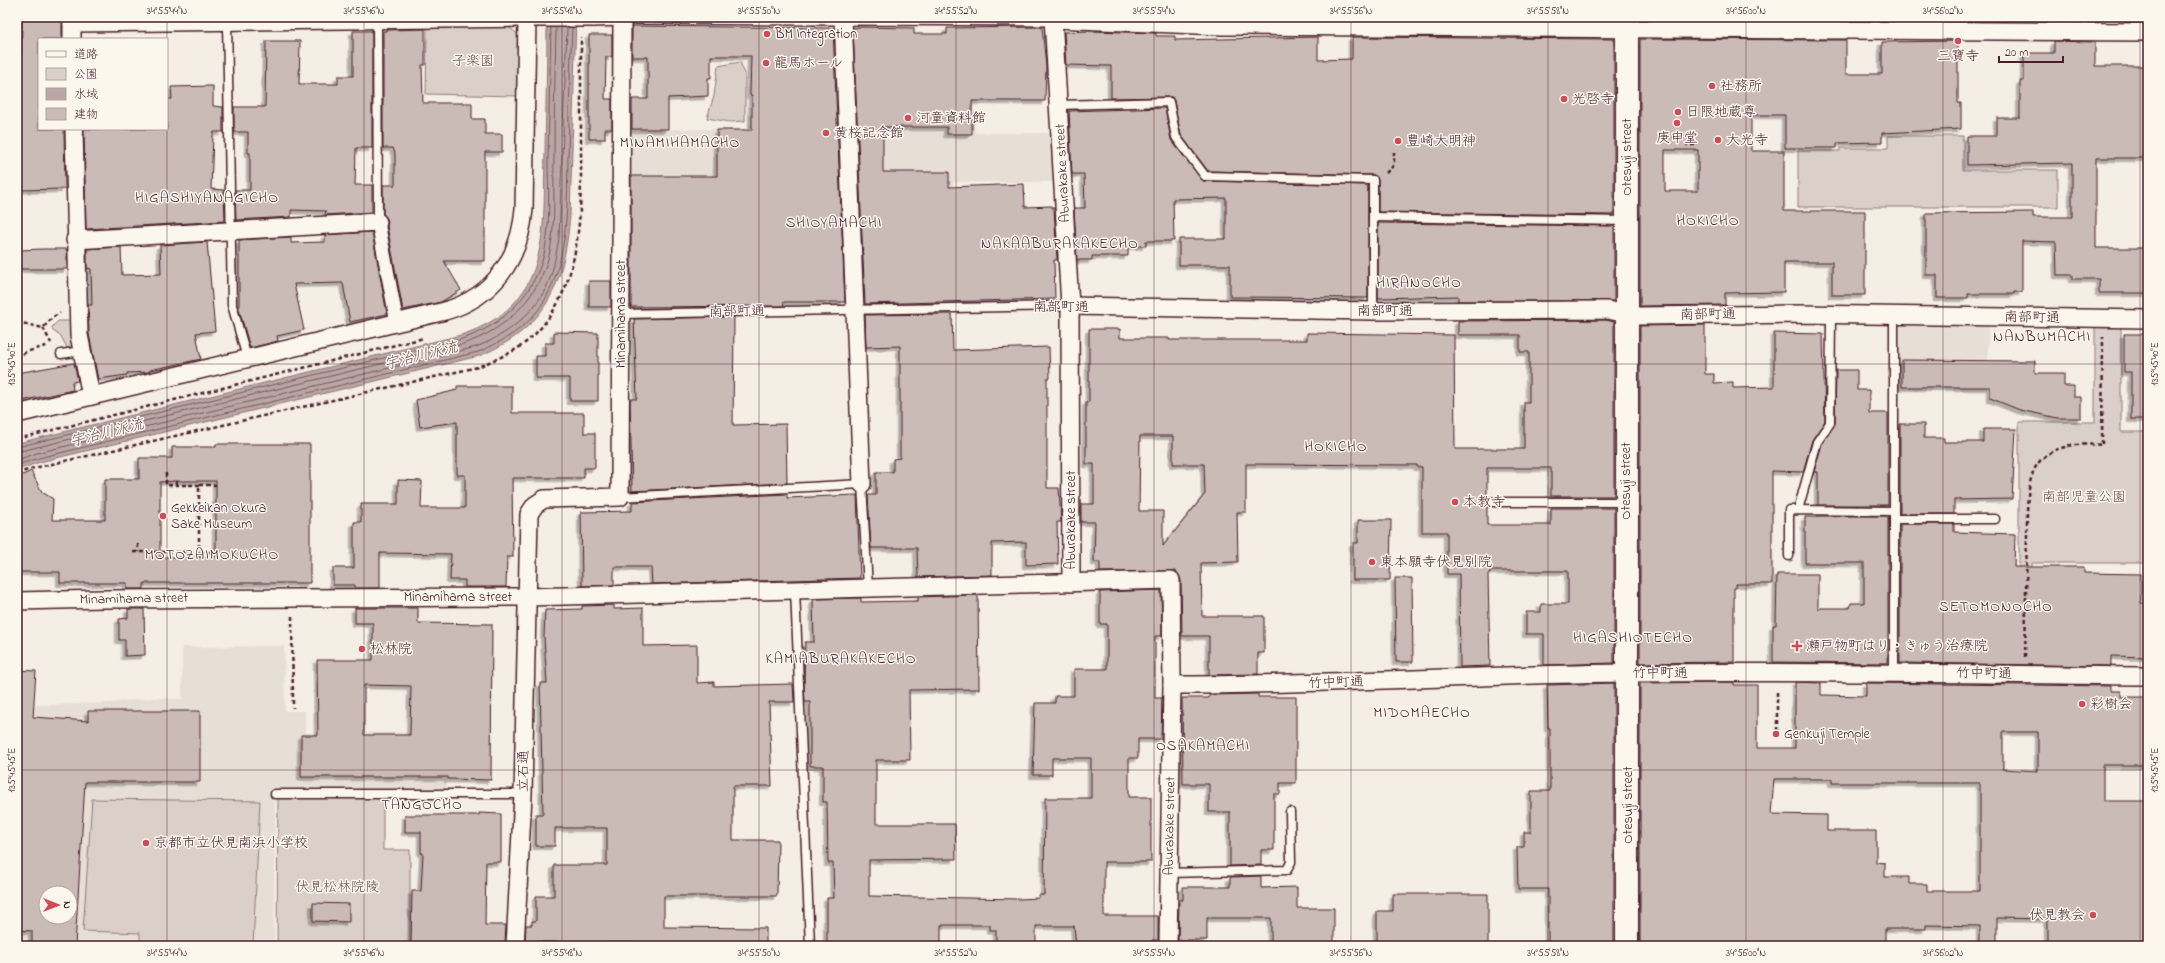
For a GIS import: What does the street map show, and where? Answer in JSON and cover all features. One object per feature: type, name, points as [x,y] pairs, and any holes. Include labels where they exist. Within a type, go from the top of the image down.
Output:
[{"type":"main road","name":"Otesuji street","points":[[1624,22],[1627,221],[1627,946]]},
{"type":"street","points":[[72,26],[227,19],[622,17],[1053,18],[1222,26],[1624,22],[2148,32]]},
{"type":"street","name":"Minamihama street","points":[[17,601],[526,597],[528,520],[531,509],[544,499],[620,498],[622,17]]},
{"type":"street","points":[[17,414],[450,310],[474,299],[496,281],[508,265],[517,248],[522,229],[524,209],[530,18]]},
{"type":"street","points":[[843,18],[862,484]]},
{"type":"street","name":"Aburakake street","points":[[1053,18],[1070,306],[1071,583],[1170,580],[1172,685],[1168,946]]},
{"type":"street","points":[[74,130],[75,240],[79,335],[91,396]]},
{"type":"street","points":[[75,240],[378,222],[396,323]]},
{"type":"street","name":"南部町通","points":[[1070,306],[1373,311],[1607,310],[1638,316],[1831,315],[2148,319]]},
{"type":"street","points":[[526,597],[1071,583]]},
{"type":"street","name":"立石通","points":[[515,946],[523,794],[526,597]]},
{"type":"street","name":"竹中町通","points":[[1172,685],[1276,685],[1628,673],[1894,673],[2148,676]]},
{"type":"lane","points":[[377,18],[378,222]]},
{"type":"lane","points":[[227,19],[232,305],[247,358]]},
{"type":"lane","points":[[1059,105],[1170,102],[1176,137],[1205,176],[1373,180],[1373,311]]},
{"type":"lane","points":[[1373,217],[1627,221]]},
{"type":"lane","name":"南部町通","points":[[621,314],[1070,306]]},
{"type":"lane","points":[[1798,510],[1817,442],[1830,423],[1831,315]]},
{"type":"lane","points":[[1894,316],[1894,673]]},
{"type":"lane","points":[[61,354],[82,352]]},
{"type":"lane","points":[[620,498],[862,484],[868,588]]},
{"type":"lane","points":[[1489,502],[1626,502]]},
{"type":"lane","points":[[1789,556],[1789,510],[1995,519]]},
{"type":"lane","points":[[795,590],[810,946]]},
{"type":"lane","points":[[275,794],[523,794]]},
{"type":"lane","points":[[1169,873],[1287,870],[1291,862],[1290,812]]},
{"type":"path","points":[[1658,137],[1688,137],[1687,145],[1698,145]]},
{"type":"path","points":[[1373,180],[1387,172],[1394,165],[1394,152]]},
{"type":"path","points":[[43,328],[53,317],[62,312]]},
{"type":"path","points":[[2025,674],[2027,520],[2030,484],[2034,470],[2042,461],[2060,448],[2086,444],[2102,445],[2103,319]]},
{"type":"path","points":[[17,322],[43,328]]},
{"type":"path","points":[[17,358],[26,352],[51,344],[43,328]]},
{"type":"path","points":[[17,439],[428,337]]},
{"type":"path","points":[[166,473],[166,485],[216,485]]},
{"type":"path","points":[[176,480],[176,485]]},
{"type":"path","points":[[199,485],[199,557]]},
{"type":"path","points":[[138,544],[138,552]]},
{"type":"path","points":[[133,552],[216,552]]},
{"type":"path","points":[[291,598],[293,708]]},
{"type":"path","points":[[1776,674],[1776,740]]},
{"type":"shaded area","points":[[857,103],[974,103],[975,133],[1054,133],[1054,182],[953,182],[953,226],[857,225]]},
{"type":"shaded area","points":[[774,119],[843,119],[843,232],[747,232],[747,254],[629,254],[628,129],[749,129],[749,124],[774,124]]},
{"type":"shaded area","points":[[1898,325],[1988,325],[1988,390],[1898,390]]},
{"type":"shaded area","name":"京都市立伏見南浜小学校","points":[[284,646],[285,711],[305,711],[305,733],[447,732],[447,794],[275,794],[274,946],[17,946],[17,706],[109,703],[151,698],[182,699],[182,647]]},
{"type":"green space","name":"子楽園","points":[[427,26],[507,26],[520,36],[519,96],[426,94]]},
{"type":"green space","points":[[740,62],[745,74],[745,121],[730,122],[707,118],[714,96],[718,66]]},
{"type":"green space","points":[[1888,136],[1963,136],[1963,170],[2058,170],[2058,207],[1798,207],[1798,151],[1840,151],[1840,148],[1888,148]]},
{"type":"green space","points":[[58,321],[71,321],[74,347],[67,348],[61,336],[53,331],[52,327]]},
{"type":"green space","name":"南部児童公園","points":[[2095,326],[2121,326],[2121,432],[2148,432],[2148,563],[2032,563],[2032,663],[2019,663],[2019,422],[2095,422]]},
{"type":"green space","name":"伏見松林院陵","points":[[278,797],[383,797],[383,850],[410,850],[410,946],[277,946]]},
{"type":"green space","points":[[92,799],[260,801],[253,946],[140,946],[140,933],[83,931]]},
{"type":"water","name":"宇治川派流","points":[[547,17],[576,17],[570,215],[563,263],[556,283],[548,301],[536,318],[521,332],[502,345],[479,356],[40,462],[17,470],[18,443],[461,335],[491,322],[513,305],[527,284],[537,261],[542,236],[544,208]]},
{"type":"building","points":[[22,17],[62,17],[62,38],[38,38],[38,130],[64,130],[65,189],[17,190],[17,92],[21,92]]},
{"type":"building","points":[[1635,17],[1760,17],[1760,19],[1636,19]]},
{"type":"building","points":[[632,26],[833,28],[845,302],[784,302],[783,306],[631,307],[631,176],[717,176],[717,130],[752,130],[752,95],[750,95],[751,56],[711,56],[711,78],[708,78],[708,96],[668,98],[668,129],[632,129],[632,99],[648,99],[648,57],[632,57]]},
{"type":"building","points":[[1042,27],[1046,66],[1045,101],[972,101],[972,134],[947,134],[947,127],[883,127],[883,172],[949,172],[949,187],[1024,184],[1025,207],[1052,206],[1052,208],[1054,208],[1057,260],[1054,260],[1055,299],[865,304],[853,28],[914,28],[914,34],[947,34],[947,28]]},
{"type":"building","points":[[425,29],[425,65],[422,65],[423,103],[472,103],[472,119],[485,119],[485,134],[502,134],[502,152],[485,152],[485,261],[444,261],[461,290],[441,302],[403,310],[387,226],[388,221],[383,214],[383,185],[395,185],[395,153],[393,148],[383,148],[383,31]]},
{"type":"building","points":[[353,31],[372,31],[372,148],[356,148],[355,185],[372,185],[372,212],[325,215],[326,211],[291,210],[291,217],[236,220],[235,190],[250,190],[250,153],[248,153],[248,132],[234,132],[234,107],[265,107],[266,41],[300,41],[299,84],[338,84],[338,76],[353,76]]},
{"type":"building","points":[[1091,31],[1156,33],[1156,36],[1175,36],[1175,40],[1318,37],[1318,60],[1352,59],[1352,37],[1614,39],[1614,215],[1378,212],[1378,180],[1374,175],[1208,171],[1181,135],[1172,97],[1111,98],[1111,66],[1066,65],[1064,32]]},
{"type":"building","points":[[589,35],[612,35],[612,57],[606,57],[605,99],[612,99],[612,129],[605,129],[605,139],[589,139]]},
{"type":"building","points":[[1640,39],[1846,40],[1846,74],[1882,74],[1882,42],[1958,41],[1958,103],[1961,103],[1961,129],[1882,133],[1882,142],[1837,143],[1837,148],[1785,148],[1785,115],[1751,115],[1751,151],[1784,151],[1784,211],[1865,211],[1865,295],[1832,295],[1832,262],[1784,262],[1784,292],[1725,293],[1725,305],[1640,306]],"holes":[[[1665,150],[1698,150],[1698,191],[1665,191]]]},
{"type":"building","points":[[2054,41],[2095,42],[2095,66],[2148,66],[2148,158],[2096,158],[2096,248],[2148,248],[2148,293],[2099,293],[2099,279],[2072,279],[2072,275],[2057,275],[2056,242],[2022,241],[2022,292],[2014,292],[2014,294],[1968,294],[1968,298],[1937,298],[1937,275],[1926,275],[1926,213],[2033,212],[2033,217],[2072,217],[2072,163],[1967,165],[1967,136],[1997,136],[1997,118],[2020,118],[2020,81],[2024,81],[2024,53],[2054,53]]},
{"type":"building","points":[[213,86],[213,106],[223,107],[223,132],[214,132],[213,135],[211,189],[224,190],[225,221],[86,229],[84,130],[168,130],[168,99],[172,99],[171,87]]},
{"type":"building","points":[[1165,108],[1171,140],[1203,181],[1368,185],[1368,298],[1230,297],[1230,265],[1179,265],[1179,239],[1226,239],[1226,198],[1173,199],[1174,241],[1146,241],[1146,246],[1128,246],[1128,256],[1092,256],[1092,260],[1077,260],[1074,208],[1085,208],[1084,174],[1072,174],[1069,111]]},
{"type":"building","points":[[1378,223],[1614,226],[1614,301],[1458,301],[1458,296],[1378,298]]},
{"type":"building","points":[[372,232],[387,314],[350,322],[343,283],[294,284],[304,330],[277,336],[278,341],[250,348],[239,309],[239,240],[291,237],[291,243],[325,242],[325,235]]},
{"type":"building","points":[[207,242],[215,331],[196,333],[201,359],[150,370],[149,372],[127,373],[127,375],[98,379],[89,334],[88,305],[92,305],[91,269],[87,268],[87,249],[121,247],[122,275],[161,274],[160,245]]},
{"type":"building","points":[[67,249],[67,269],[20,269],[20,250]]},
{"type":"building","points":[[589,281],[611,281],[611,307],[589,307]]},
{"type":"building","points":[[952,314],[953,350],[1049,347],[1050,378],[1047,378],[1047,488],[1059,488],[1061,522],[1057,522],[1058,564],[1026,565],[1026,542],[992,543],[992,575],[918,577],[917,548],[871,548],[868,495],[876,495],[876,472],[893,472],[893,459],[900,458],[900,346],[866,347],[865,315]]},
{"type":"building","points":[[734,317],[733,425],[786,424],[787,483],[632,491],[630,399],[637,399],[634,319]]},
{"type":"building","points":[[1606,320],[1614,322],[1614,496],[1551,496],[1551,468],[1487,468],[1487,497],[1484,502],[1487,507],[1487,525],[1551,525],[1551,508],[1614,508],[1614,663],[1544,665],[1544,634],[1526,634],[1526,612],[1541,612],[1541,604],[1568,604],[1568,571],[1490,571],[1490,574],[1488,574],[1490,666],[1460,667],[1459,574],[1447,574],[1447,532],[1422,532],[1422,467],[1417,467],[1417,465],[1246,464],[1246,512],[1237,512],[1238,562],[1201,563],[1202,616],[1264,616],[1264,653],[1258,653],[1258,674],[1209,675],[1209,636],[1182,636],[1181,580],[1176,571],[1100,572],[1100,562],[1094,562],[1095,522],[1081,522],[1081,504],[1094,504],[1094,464],[1086,464],[1086,402],[1089,402],[1089,329],[1120,329],[1120,338],[1170,338],[1170,340],[1307,340],[1307,333],[1454,335],[1455,449],[1524,449],[1524,402],[1529,402],[1529,352],[1520,352],[1520,335],[1458,335],[1458,321]],"holes":[[[1140,436],[1173,436],[1173,464],[1204,464],[1205,494],[1163,546],[1163,511],[1139,511]]]},
{"type":"building","points":[[1705,325],[1705,374],[1714,374],[1714,383],[1733,382],[1733,388],[1774,387],[1774,333],[1823,334],[1825,421],[1812,440],[1803,472],[1772,471],[1772,584],[1736,584],[1736,588],[1734,588],[1734,662],[1640,663],[1640,326]]},
{"type":"building","points":[[554,332],[598,333],[598,401],[570,401],[570,378],[536,378],[536,356],[545,356],[545,343],[554,343]]},
{"type":"building","points":[[2124,334],[2148,334],[2148,419],[2131,419],[2131,372],[2124,372]]},
{"type":"building","points":[[1902,360],[2035,361],[2035,373],[2064,373],[2064,386],[2074,386],[2074,397],[2081,397],[2081,418],[2058,418],[2020,410],[1990,398],[1990,387],[1902,387]]},
{"type":"building","points":[[74,363],[78,381],[72,382],[73,390],[17,402],[17,373]]},
{"type":"building","points":[[1836,370],[1857,370],[1857,390],[1869,390],[1869,413],[1888,413],[1888,505],[1818,505],[1818,472],[1814,472],[1822,444],[1835,423]]},
{"type":"building","points":[[457,386],[512,386],[512,413],[584,413],[584,433],[595,433],[595,468],[584,468],[584,478],[512,478],[513,557],[507,557],[506,587],[465,587],[465,580],[450,580],[451,554],[380,553],[380,588],[355,588],[355,585],[333,585],[333,568],[354,568],[354,522],[361,522],[361,504],[398,504],[398,480],[422,481],[421,508],[465,508],[465,475],[457,475],[457,422],[420,427],[416,400],[457,390]]},
{"type":"building","points":[[1900,424],[1924,424],[1924,438],[1944,438],[1944,442],[1983,442],[1983,429],[2016,429],[2012,499],[1954,500],[1954,514],[1900,514]]},
{"type":"building","points":[[216,444],[310,444],[310,583],[144,583],[144,589],[127,589],[127,583],[60,583],[60,572],[20,572],[19,524],[17,525],[17,478],[31,471],[42,492],[53,499],[52,520],[105,520],[105,479],[139,479],[139,458],[172,458],[172,447],[216,447]],"holes":[[[216,481],[216,557],[160,557],[160,482]]]},
{"type":"building","points":[[787,494],[787,498],[857,495],[860,578],[652,584],[651,567],[614,567],[614,585],[582,586],[581,512],[632,511],[632,502]]},
{"type":"building","points":[[1888,516],[1888,663],[1773,662],[1773,625],[1776,625],[1777,574],[1818,574],[1818,608],[1850,608],[1851,603],[1864,603],[1864,563],[1805,563],[1805,517]]},
{"type":"building","name":"東本願寺伏見別院","points":[[1358,520],[1391,520],[1390,580],[1353,580],[1353,543],[1358,543]]},
{"type":"building","points":[[1900,524],[1954,524],[1954,532],[2015,534],[2014,567],[2084,567],[2084,573],[2141,574],[2141,603],[2148,603],[2148,657],[2111,656],[2111,666],[1900,663]]},
{"type":"building","points":[[1395,578],[1412,578],[1413,662],[1396,662]]},
{"type":"building","points":[[1161,590],[1162,636],[1155,636],[1155,698],[1162,698],[1161,739],[1138,739],[1138,758],[1129,758],[1129,797],[1151,797],[1151,862],[1104,862],[1104,916],[1158,916],[1158,940],[1152,940],[1152,946],[1076,946],[1074,926],[1036,926],[1036,944],[996,946],[996,930],[990,930],[990,925],[941,925],[941,946],[827,946],[827,898],[834,898],[833,863],[828,863],[827,802],[823,802],[823,766],[810,766],[810,702],[805,702],[804,684],[805,642],[814,642],[813,599],[861,598],[861,602],[918,601],[918,597],[978,595],[979,689],[909,690],[910,760],[876,760],[876,824],[955,824],[956,859],[869,860],[869,896],[1019,899],[1039,898],[1039,895],[1044,895],[1045,798],[1091,798],[1091,758],[1052,758],[1052,775],[1033,775],[1035,703],[1055,703],[1055,696],[1074,696],[1074,669],[1107,669],[1107,624],[1100,624],[1100,592]]},
{"type":"building","points":[[614,605],[614,609],[643,608],[643,646],[697,645],[697,683],[714,682],[714,686],[793,684],[794,702],[769,702],[772,786],[733,786],[733,840],[778,840],[777,896],[664,896],[664,927],[766,928],[766,946],[650,946],[650,943],[606,943],[606,946],[557,946],[557,942],[525,942],[526,925],[532,925],[532,921],[536,921],[536,896],[554,896],[554,865],[607,865],[607,828],[555,828],[555,846],[536,846],[536,814],[543,814],[540,683],[547,683],[544,637],[545,610],[582,609],[582,606]]},
{"type":"building","points":[[355,608],[418,608],[418,623],[492,624],[491,780],[448,779],[448,777],[301,777],[301,735],[318,735],[317,660],[373,660],[373,623],[355,623]],"holes":[[[364,685],[411,686],[410,735],[364,735]]]},
{"type":"building","points":[[128,609],[144,609],[145,655],[125,656],[125,640],[119,640],[119,619],[128,618]]},
{"type":"building","points":[[17,670],[36,671],[33,717],[88,721],[88,711],[200,711],[200,782],[85,782],[78,897],[78,885],[38,885],[38,925],[76,925],[75,946],[32,946],[32,931],[17,930]]},
{"type":"building","points":[[1734,682],[1734,685],[1757,685],[1757,748],[1795,748],[1795,682],[1821,683],[1821,695],[1866,696],[1866,683],[2111,686],[2111,691],[2121,691],[2121,697],[2148,697],[2148,765],[2103,765],[2103,801],[2148,801],[2148,946],[2048,946],[2048,919],[1997,918],[1997,946],[1980,946],[1980,926],[1926,925],[1926,929],[1885,929],[1885,946],[1640,946],[1640,683]],"holes":[[[2003,732],[2038,732],[2038,771],[2003,769]],[[1774,779],[1832,779],[1832,783],[1980,783],[1980,891],[1927,891],[1927,884],[1909,884],[1909,877],[1885,877],[1885,863],[1876,862],[1876,831],[1827,831],[1827,815],[1771,814]]]},
{"type":"building","points":[[1614,683],[1614,946],[1548,946],[1548,889],[1518,889],[1517,847],[1524,847],[1524,832],[1531,832],[1531,791],[1550,791],[1550,728],[1548,728],[1547,685]]},
{"type":"building","points":[[1258,694],[1258,697],[1296,697],[1296,783],[1280,783],[1280,794],[1274,794],[1274,850],[1261,850],[1261,865],[1230,866],[1230,812],[1209,812],[1209,784],[1183,784],[1182,698],[1209,698],[1209,695]]},
{"type":"building","points":[[479,813],[501,814],[501,862],[486,862],[485,925],[506,925],[505,942],[502,942],[502,946],[411,946],[412,891],[421,891],[423,853],[421,853],[421,832],[405,832],[405,815],[479,815]]},
{"type":"building","points":[[1261,876],[1261,888],[1297,887],[1297,908],[1334,908],[1334,946],[1271,946],[1271,918],[1207,918],[1207,940],[1178,940],[1179,900],[1183,900],[1183,887],[1230,887],[1230,877]]},
{"type":"building","points":[[1393,894],[1488,894],[1488,946],[1377,946],[1377,911],[1393,911]]},
{"type":"building","name":"伏見松林院陵","points":[[313,903],[349,904],[349,922],[313,921]]},
{"type":"place","name":"BM Integration","points":[[767,34]]},
{"type":"place","name":"三寶寺","points":[[1958,41]]},
{"type":"place","name":"龍馬ホール","points":[[766,63]]},
{"type":"place","name":"社務所","points":[[1712,86]]},
{"type":"place","name":"光啓寺","points":[[1564,99]]},
{"type":"place","name":"日限地蔵尊","points":[[1678,112]]},
{"type":"place","name":"河童資料館","points":[[908,118]]},
{"type":"place","name":"庚申堂","points":[[1677,123]]},
{"type":"place","name":"黄桜記念館","points":[[826,133]]},
{"type":"place","name":"大光寺","points":[[1718,140]]},
{"type":"place","name":"豊崎大明神","points":[[1398,141]]},
{"type":"place","name":"本教寺","points":[[1455,502]]},
{"type":"place","name":"Gekkeikan Okura Sake Museum","points":[[163,516]]},
{"type":"place","name":"東本願寺伏見別院","points":[[1372,562]]},
{"type":"place","name":"瀬戸物町はり・きゅう治療院","points":[[1797,646]]},
{"type":"place","name":"松林院","points":[[362,649]]},
{"type":"place","name":"彩樹会","points":[[2082,704]]},
{"type":"place","name":"Genkuji Temple","points":[[1776,734]]},
{"type":"place","name":"京都市立伏見南浜小学校","points":[[146,843]]},
{"type":"place","name":"伏見教会","points":[[2093,915]]},
{"type":"district","name":"MINAMIHAMACHO","points":[[680,143]]},
{"type":"district","name":"HIGASHIYANAGICHO","points":[[207,198]]},
{"type":"district","name":"HOKICHO","points":[[1708,221]]},
{"type":"district","name":"SHIOYAMACHI","points":[[834,223]]},
{"type":"district","name":"NAKAABURAKAKECHO","points":[[1060,244]]},
{"type":"district","name":"HIRANOCHO","points":[[1419,283]]},
{"type":"district","name":"NANBUMACHI","points":[[2042,337]]},
{"type":"district","name":"HOKICHO","points":[[1336,447]]},
{"type":"district","name":"MOTOZAIMOKUCHO","points":[[212,555]]},
{"type":"district","name":"SETOMONOCHO","points":[[1996,607]]},
{"type":"district","name":"HIGASHIOTECHO","points":[[1633,638]]},
{"type":"district","name":"KAMIABURAKAKECHO","points":[[841,659]]},
{"type":"district","name":"MIDOMAECHO","points":[[1422,713]]},
{"type":"district","name":"OSAKAMACHI","points":[[1203,746]]},
{"type":"district","name":"TANGOCHO","points":[[422,805]]}]
